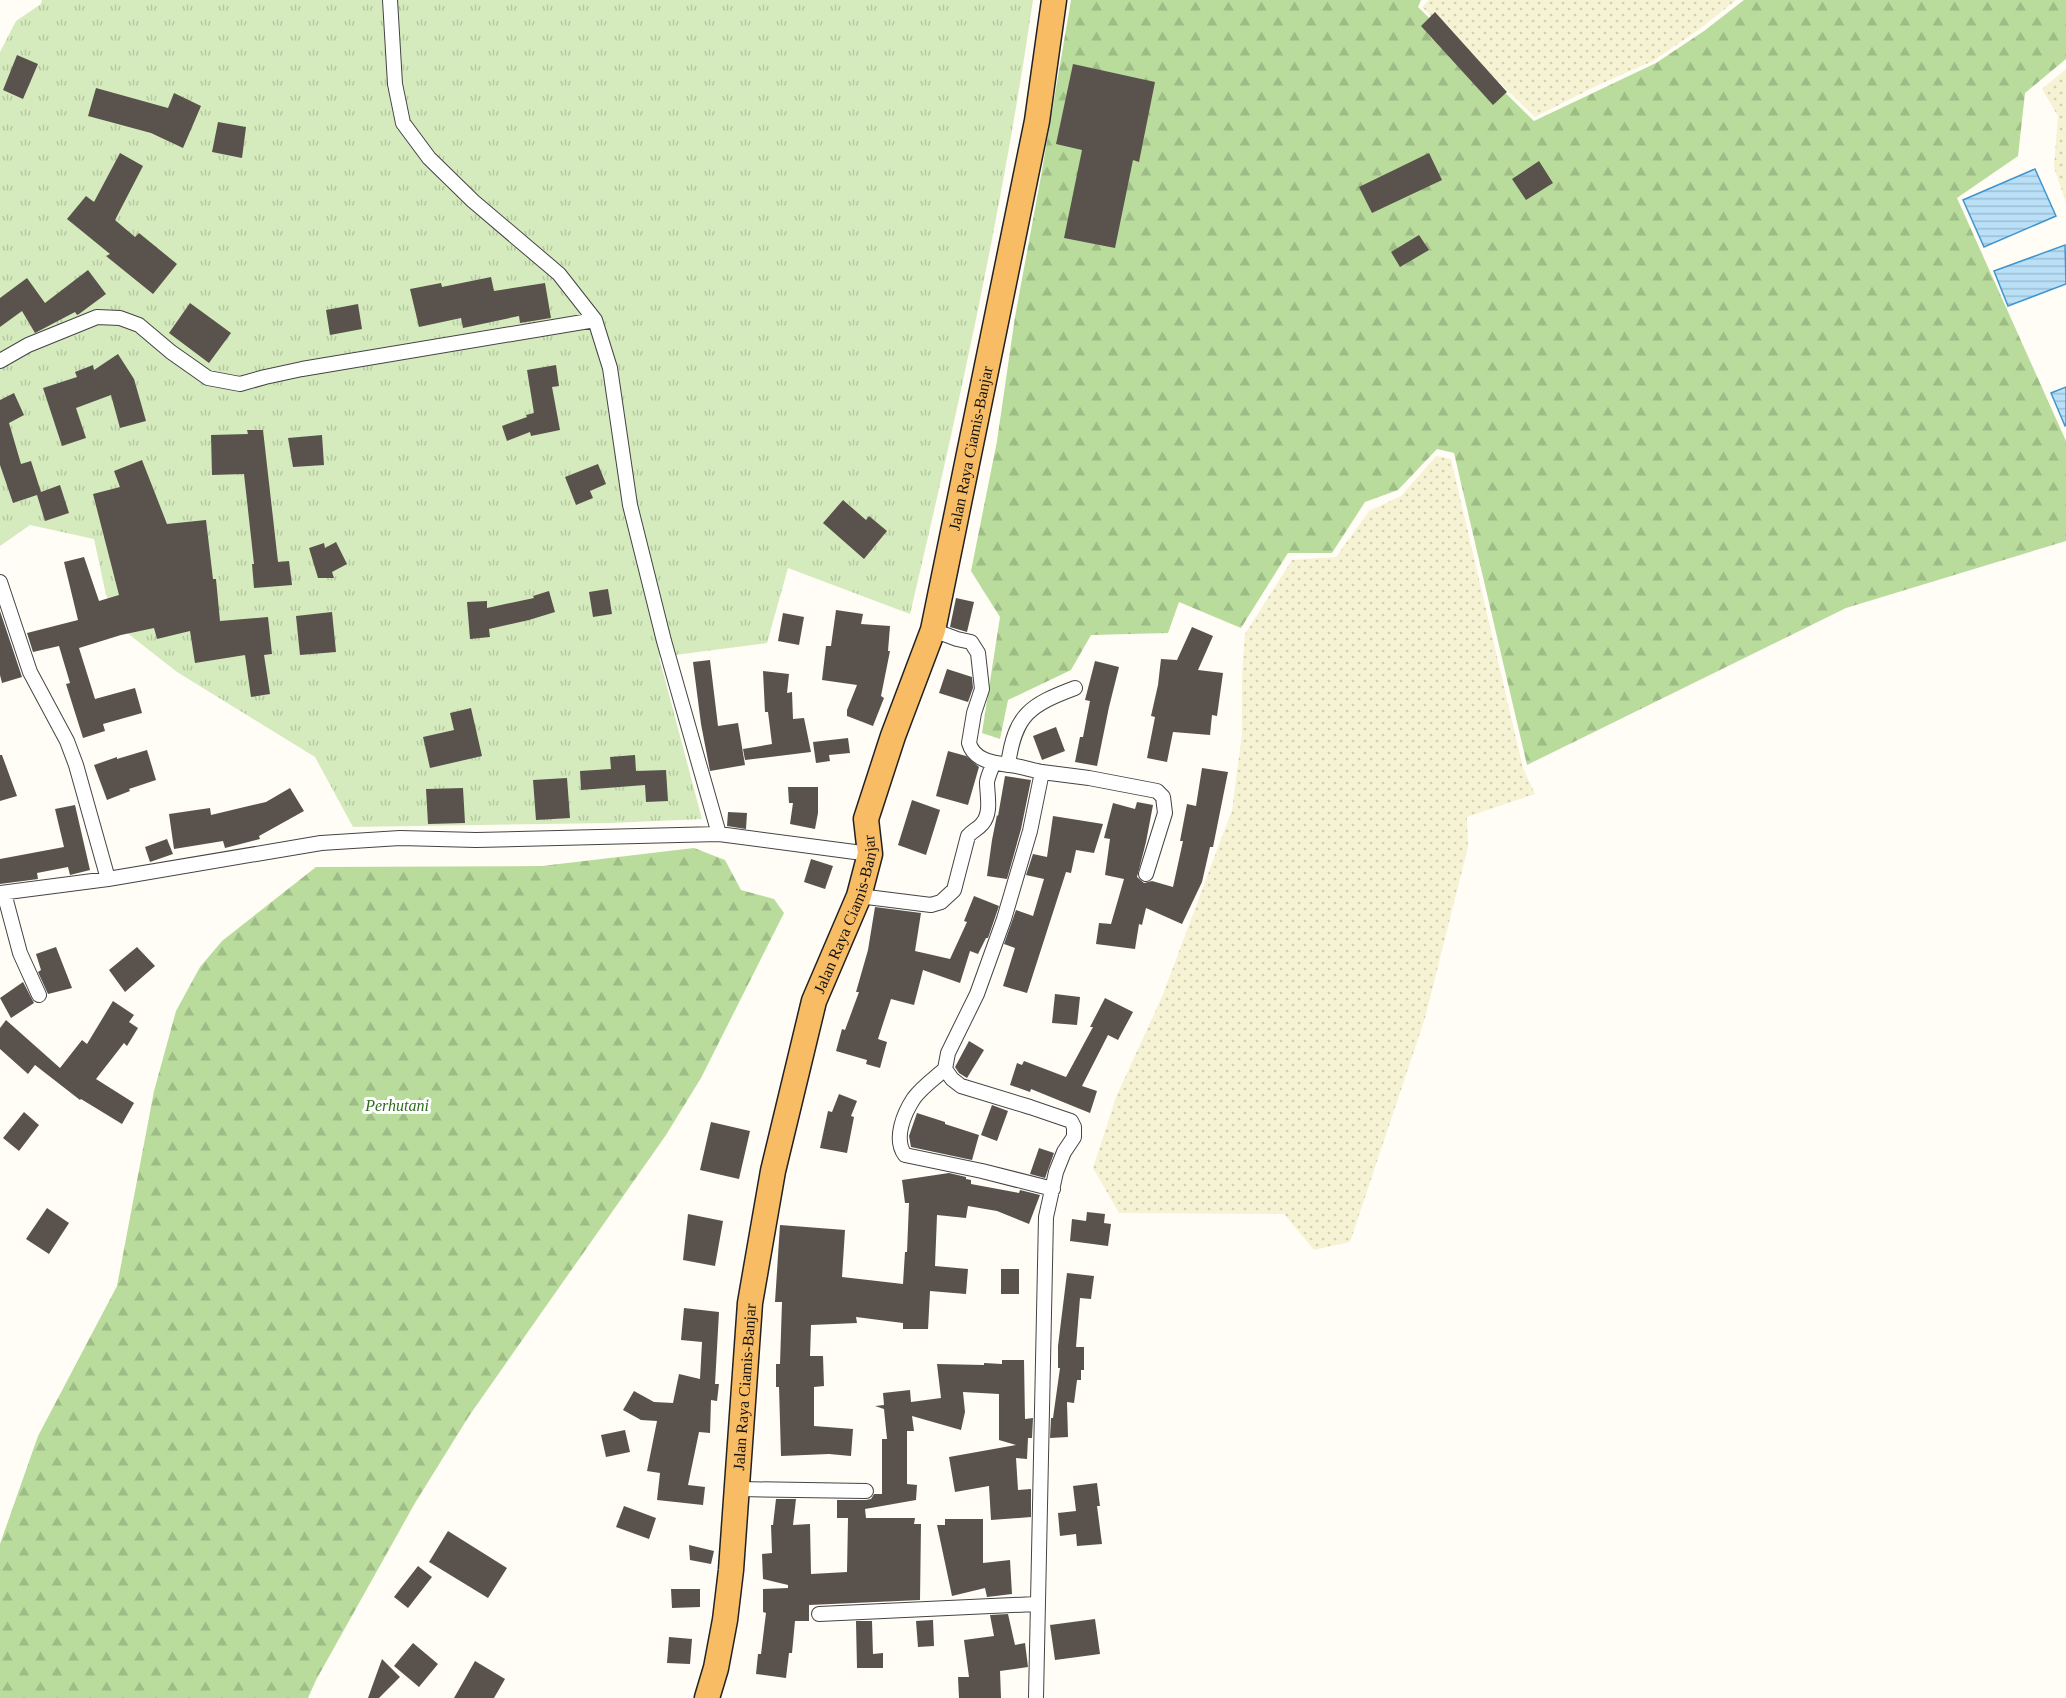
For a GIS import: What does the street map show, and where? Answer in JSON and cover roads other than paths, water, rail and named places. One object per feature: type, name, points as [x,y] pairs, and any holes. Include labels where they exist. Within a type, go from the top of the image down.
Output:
[{"type":"highway","name":"Jalan Raya Ciamis-Banjar","points":[[707,1698],[716,1668],[725,1620],[738,1489],[750,1304],[773,1171],[814,1001],[860,896],[870,854],[866,819],[893,736],[933,630],[1037,120],[1054,0]]},
{"type":"street","points":[[390,0],[395,84],[403,123],[429,158],[473,201],[559,274],[595,320],[610,368],[630,506],[664,641],[719,834]]},
{"type":"street","points":[[0,361],[28,345],[97,317],[120,318],[139,325],[171,352],[208,378],[240,384],[302,369],[595,320]]},
{"type":"street","points":[[0,582],[30,672],[68,741],[108,879]]},
{"type":"street","points":[[933,630],[971,642],[978,653],[982,689],[974,713],[969,743],[981,758],[993,764],[1089,778],[1156,791],[1163,797],[1165,813],[1146,874]]},
{"type":"street","points":[[1008,765],[1016,730],[1028,712],[1046,699],[1076,688]]},
{"type":"street","points":[[860,896],[931,905],[946,898],[954,890],[968,836],[983,824],[985,819],[989,805],[987,780],[993,764]]},
{"type":"street","points":[[1042,772],[1030,831],[1004,919],[977,994],[948,1053],[945,1069],[914,1098],[901,1126],[898,1141],[905,1155],[1053,1189]]},
{"type":"street","points":[[39,995],[20,953],[2,893],[108,879],[321,843],[373,839],[476,840],[719,834],[870,854]]},
{"type":"street","points":[[945,1069],[961,1086],[1071,1121],[1074,1127],[1074,1137],[1064,1152],[1056,1172],[1046,1216],[1036,1604],[1036,1698]]},
{"type":"street","points":[[738,1489],[866,1491]]},
{"type":"street","points":[[819,1614],[1036,1604]]},
{"type":"water","points":[[2035,169],[2056,216],[1984,247],[1963,200]]},
{"type":"water","points":[[2065,245],[2066,284],[2008,306],[1994,271]]},
{"type":"water","points":[[2066,387],[2066,425],[2065,426],[2051,393]]},
{"type":"park label","name":"Perhutani","points":[[397,1105]]}]
